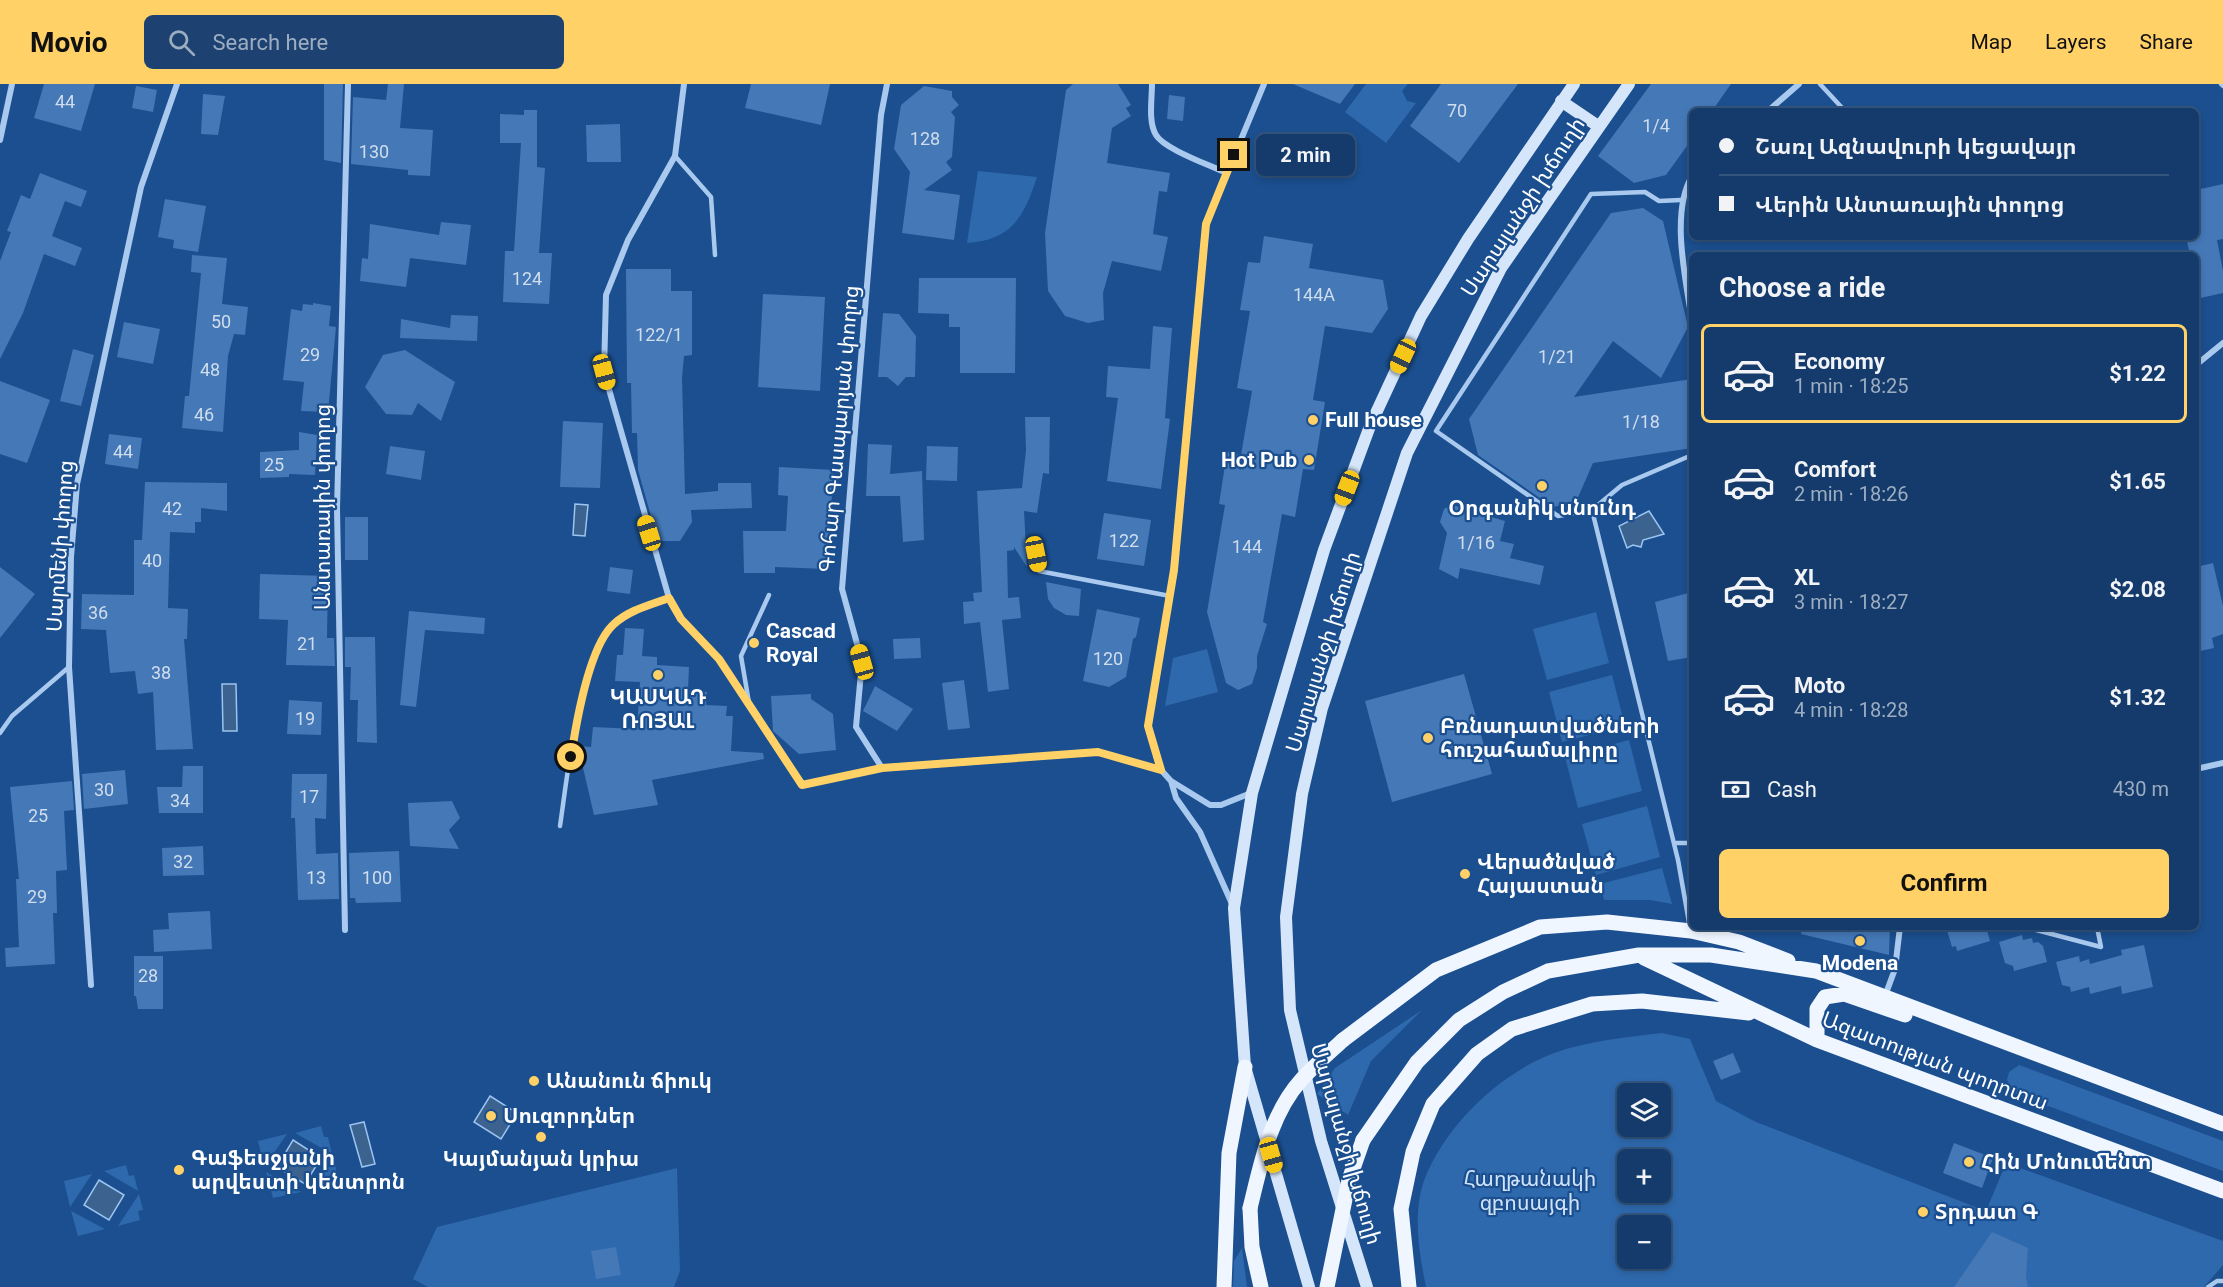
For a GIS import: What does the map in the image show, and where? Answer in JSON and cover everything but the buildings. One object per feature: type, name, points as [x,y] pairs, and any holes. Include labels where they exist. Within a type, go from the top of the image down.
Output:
[{"type":"main road","name":"Սարալանջի խճուղի","points":[[1309,1287],[1245,1067],[1234,908],[1252,793],[1324,550],[1370,426],[1421,316],[1468,239],[1574,84]]},
{"type":"main road","name":"Սարալանջի խճուղի","points":[[1367,1287],[1321,1141],[1290,1010],[1286,917],[1302,794],[1322,708],[1407,453],[1501,268],[1629,84]]},
{"type":"main road","points":[[1562,101],[1598,126]]},
{"type":"main road","points":[[1261,1287],[1252,1247],[1250,1208],[1268,1139],[1282,1108],[1300,1080],[1343,1040],[1436,970],[1540,927],[1607,922],[1690,931],[1739,942],[1816,971]]},
{"type":"main road","name":"Ազատության պողոտա","points":[[1639,955],[1817,1040],[2223,1191]]},
{"type":"main road","name":"Ազատության պողոտա","points":[[1327,1287],[1349,1180],[1363,1140],[1417,1062],[1459,1020],[1503,992],[1548,971],[1639,955],[1712,955],[1816,971],[2223,1124]]},
{"type":"main road","points":[[1817,1040],[1817,1009],[1825,997],[1844,994],[1934,1025],[1958,1024]]},
{"type":"main road","points":[[1409,1287],[1401,1209],[1413,1152],[1433,1104],[1477,1054],[1512,1029],[1592,1004],[1642,1001],[1764,1015]]},
{"type":"main road","points":[[1224,1287],[1229,1153],[1245,1067]]},
{"type":"street","points":[[0,140],[12,84]]},
{"type":"street","name":"Սարմենի փողոց","points":[[91,985],[69,667],[71,557],[77,484],[141,187],[177,84]]},
{"type":"street","name":"Անտառային փողոց","points":[[345,930],[337,509],[348,84]]},
{"type":"street","points":[[684,84],[675,156],[628,240],[606,295],[604,372],[669,598],[681,619],[719,659],[802,785],[882,768],[1098,752],[1161,770]]},
{"type":"street","name":"Գոհար Գասպարյան փողոց","points":[[882,768],[856,727],[862,662],[842,589],[881,115],[887,84]]},
{"type":"street","points":[[1152,84],[1153,126],[1157,137],[1166,144],[1226,173]]},
{"type":"street","points":[[1252,793],[1221,805],[1210,805],[1171,781],[1161,770],[1148,726],[1170,596],[1206,224],[1264,84]]},
{"type":"street","points":[[1771,108],[1799,84]]},
{"type":"street","points":[[1689,183],[1681,200],[1684,263],[1689,299]]},
{"type":"street","points":[[2199,362],[2223,343]]},
{"type":"street","points":[[2199,768],[2223,763]]},
{"type":"street","points":[[1171,781],[1176,798],[1200,832],[1234,908]]},
{"type":"street","points":[[1885,997],[1895,969],[1900,930]]},
{"type":"lane","points":[[1820,84],[1842,108]]},
{"type":"lane","points":[[675,156],[711,197],[715,255]]},
{"type":"lane","points":[[1681,200],[1659,201],[1645,192],[1591,194],[1436,431],[1558,516],[1592,510],[1622,485],[1689,456]]},
{"type":"lane","points":[[1592,510],[1674,843],[1689,926]]},
{"type":"lane","points":[[1036,554],[1039,571],[1170,596]]},
{"type":"lane","points":[[750,705],[744,686],[741,656],[769,595]]},
{"type":"lane","points":[[560,826],[578,711],[598,650],[612,625],[631,612],[669,598]]},
{"type":"lane","points":[[0,733],[12,716],[69,667]]},
{"type":"lane","points":[[1674,843],[1689,843]]},
{"type":"lane","points":[[2036,930],[2101,947],[2098,930]]},
{"type":"lane","points":[[2208,1287],[2217,1281],[2223,1281]]},
{"type":"green space","points":[[1366,84],[1408,84],[1402,91],[1407,101],[1416,103],[1386,143],[1345,112]]},
{"type":"green space","points":[[978,171],[1037,177],[1027,204],[1014,224],[995,237],[967,243]]},
{"type":"green space","points":[[1596,612],[1609,663],[1547,680],[1533,629]]},
{"type":"green space","points":[[1207,649],[1218,692],[1165,706],[1173,658]]},
{"type":"green space","points":[[1612,675],[1625,726],[1562,742],[1549,692]]},
{"type":"green space","points":[[1629,740],[1642,791],[1578,808],[1565,757]]},
{"type":"green space","points":[[1647,806],[1660,857],[1596,875],[1582,824]]},
{"type":"green space","points":[[1662,868],[1672,904],[1650,900],[1604,900],[1600,884]]},
{"type":"green space","points":[[1422,1010],[1371,1061],[1348,1115],[1317,1094],[1335,1068]]},
{"type":"green space","name":"Հաղթանակի զբոսայգի","points":[[1662,1033],[1690,1039],[1716,1101],[1756,1122],[1986,1211],[2006,1163],[2223,1241],[2223,1265],[2204,1287],[1426,1287],[1418,1232],[1419,1205],[1425,1178],[1446,1139],[1477,1103],[1514,1074],[1554,1053],[1607,1040]]},
{"type":"green space","points":[[2019,1065],[2223,1141],[2223,1171],[2013,1093],[2007,1080],[2009,1072]]},
{"type":"green space","points":[[321,1126],[324,1137],[328,1137],[332,1154],[295,1133]]},
{"type":"green space","points":[[287,1134],[264,1167],[258,1141]]},
{"type":"green space","points":[[334,1158],[336,1184],[312,1190]]},
{"type":"green space","points":[[126,1165],[129,1176],[134,1175],[138,1191],[104,1171]]},
{"type":"green space","points":[[677,1168],[680,1271],[674,1287],[428,1287],[413,1279],[437,1227]]},
{"type":"green space","points":[[266,1172],[301,1192],[273,1198]]},
{"type":"green space","points":[[92,1174],[70,1207],[64,1181]]},
{"type":"green space","points":[[139,1194],[143,1210],[138,1211],[140,1220],[118,1226]]},
{"type":"green space","points":[[71,1211],[105,1229],[78,1236]]},
{"type":"green space","points":[[1242,1248],[1247,1287],[1233,1287],[1234,1261]]},
{"type":"shaded area","points":[[575,504],[588,505],[585,536],[573,535]]},
{"type":"shaded area","points":[[1649,511],[1664,534],[1643,540],[1641,547],[1633,545],[1627,548],[1619,526]]},
{"type":"shaded area","points":[[222,684],[236,684],[237,731],[223,731]]},
{"type":"shaded area","points":[[490,1096],[517,1113],[501,1139],[474,1122]]},
{"type":"shaded area","points":[[364,1122],[375,1164],[362,1167],[350,1125]]},
{"type":"shaded area","points":[[293,1140],[321,1158],[305,1184],[277,1167]]},
{"type":"shaded area","points":[[99,1180],[124,1195],[109,1220],[84,1205]]},
{"type":"place","name":"Full house","points":[[1313,420]]},
{"type":"place","name":"Hot Pub","points":[[1309,460]]},
{"type":"place","name":"Օրգանիկ սնունդ","points":[[1542,486]]},
{"type":"place","name":"Cascad Royal","points":[[754,643]]},
{"type":"place","name":"ԿԱՍԿԱԴ ՌՈՅԱԼ","points":[[658,675]]},
{"type":"place","name":"Բռնադատվածների հուշահամալիրը","points":[[1428,738]]},
{"type":"place","name":"Վերածնված Հայաստան","points":[[1465,874]]},
{"type":"place","name":"Modena","points":[[1860,941]]},
{"type":"place","name":"Անանուն ճիուկ","points":[[534,1081]]},
{"type":"place","name":"Սուզորդներ","points":[[491,1116]]},
{"type":"place","name":"Կայմանյան կրիա","points":[[541,1137]]},
{"type":"place","name":"Հին Մոնումենտ","points":[[1969,1162]]},
{"type":"place","name":"Գաֆեսջյանի արվեստի կենտրոն","points":[[179,1170]]},
{"type":"place","name":"Տրդատ Գ","points":[[1923,1212]]},
{"type":"route","points":[[571,757],[578,711],[598,650],[612,625],[631,612],[669,598],[681,619],[719,659],[802,785],[882,768],[1098,752],[1161,770],[1148,726],[1174,570],[1206,224],[1234,155]]}]
